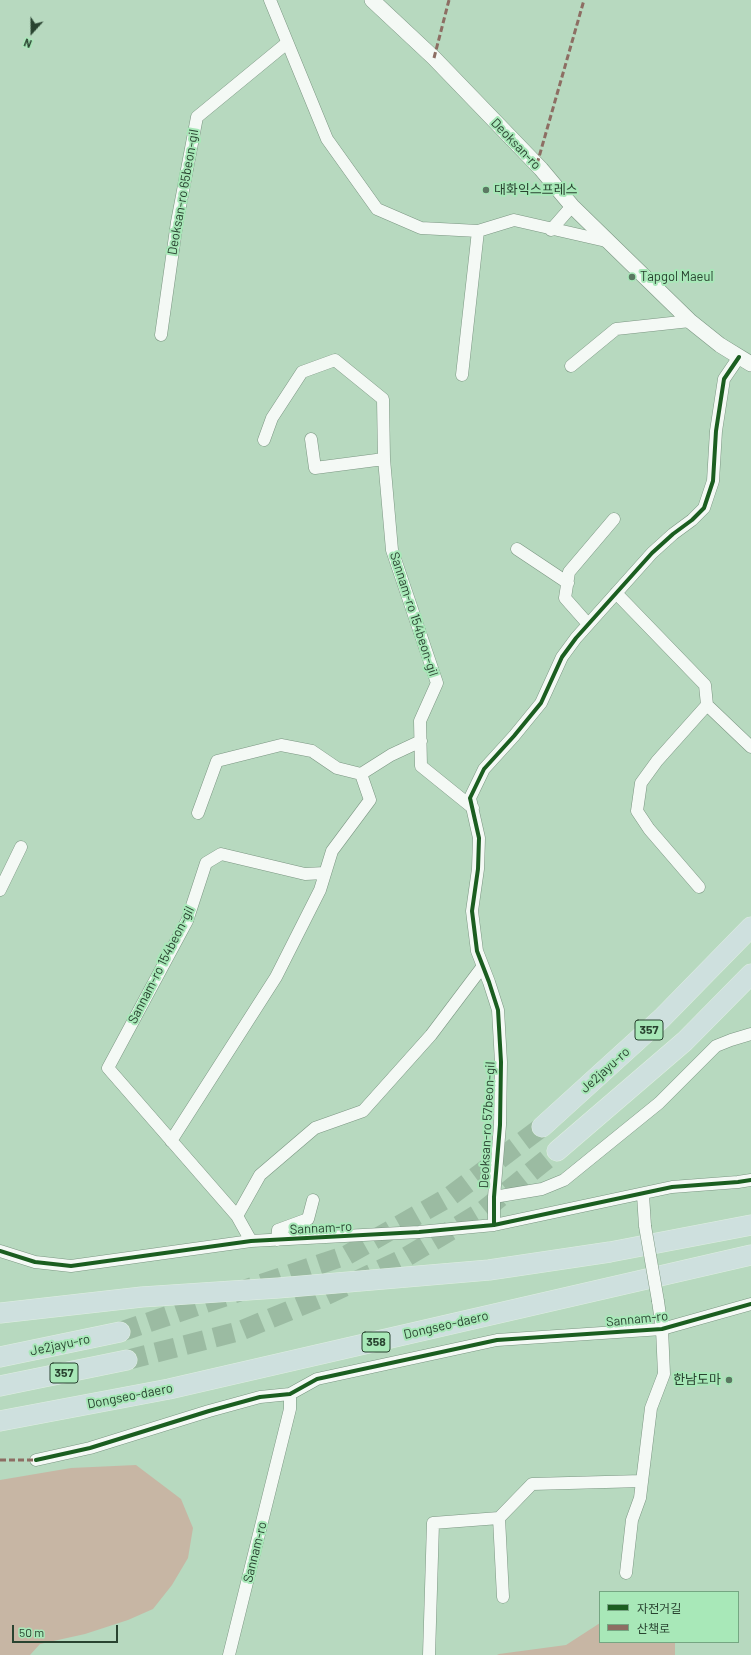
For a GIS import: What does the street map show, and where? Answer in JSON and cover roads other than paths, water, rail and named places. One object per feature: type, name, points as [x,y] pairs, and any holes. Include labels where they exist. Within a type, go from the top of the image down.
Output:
[{"type":"highway","name":"Je2jayu-ro","points":[[542,1127],[662,1018],[751,927]]},
{"type":"highway","name":"357","points":[[557,1151],[685,1042],[751,974]]},
{"type":"highway","points":[[670,1240],[731,1215],[751,1211]]},
{"type":"highway","points":[[0,1313],[142,1297],[488,1270],[610,1252],[751,1224]]},
{"type":"highway","name":"Dongseo-daero","points":[[0,1421],[169,1389],[751,1255]]},
{"type":"highway","name":"Je2jayu-ro","points":[[0,1357],[120,1332]]},
{"type":"highway","name":"357","points":[[0,1386],[127,1360]]},
{"type":"street","points":[[270,0],[327,139],[377,209],[421,228],[478,231],[514,220],[551,230],[606,241]]},
{"type":"street","name":"Deoksan-ro","points":[[372,0],[434,58],[542,169],[572,206],[606,241],[690,321],[745,360]]},
{"type":"street","name":"Deoksan-ro 65beon-gil","points":[[161,335],[177,222],[197,117],[287,43]]},
{"type":"street","points":[[551,230],[572,206]]},
{"type":"street","points":[[462,375],[478,231]]},
{"type":"street","points":[[571,366],[616,329],[690,321]]},
{"type":"street","name":"Sannam-ro 154beon-gil","points":[[264,440],[272,418],[302,372],[335,360],[383,399],[384,459],[392,550],[437,683],[420,721],[421,766],[472,808]]},
{"type":"street","name":"Deoksan-ro 57beon-gil","points":[[494,1225],[494,1197],[500,1126],[501,1062],[498,1010],[477,951],[472,911],[478,869],[479,838],[470,798],[484,769],[541,703],[562,657],[576,638],[652,553],[673,534],[692,520],[704,508],[714,480],[716,431],[724,379],[745,360]]},
{"type":"street","points":[[311,439],[315,468],[384,459]]},
{"type":"street","points":[[588,624],[565,598],[569,572],[614,519]]},
{"type":"street","points":[[517,549],[568,583]]},
{"type":"street","points":[[616,593],[705,685],[707,705],[751,747]]},
{"type":"street","points":[[699,887],[649,829],[637,811],[641,783],[658,761],[707,705]]},
{"type":"street","points":[[198,813],[217,761],[281,745],[312,751],[337,768],[361,774],[391,755],[421,741]]},
{"type":"street","points":[[171,1140],[276,977],[320,890],[332,851],[370,800],[361,774]]},
{"type":"street","points":[[0,890],[21,847]]},
{"type":"street","name":"Sannam-ro 154beon-gil","points":[[251,1241],[237,1216],[108,1068],[188,921],[206,863],[221,854],[305,874],[325,873]]},
{"type":"street","points":[[237,1216],[260,1175],[315,1128],[363,1111],[431,1035],[483,966]]},
{"type":"street","points":[[494,1197],[542,1189],[564,1180],[659,1103],[716,1046],[751,1034]]},
{"type":"street","name":"Sannam-ro","points":[[0,1251],[35,1262],[71,1266],[251,1241],[419,1232],[494,1225],[672,1188],[751,1180]]},
{"type":"street","points":[[626,1573],[632,1520],[640,1498],[651,1408],[664,1374],[662,1329],[645,1226],[643,1194]]},
{"type":"street","points":[[277,1240],[278,1230],[308,1220],[313,1200]]},
{"type":"street","points":[[696,1268],[751,1263]]},
{"type":"street","name":"Sannam-ro","points":[[229,1655],[290,1409],[290,1394],[317,1379],[497,1340],[662,1329],[751,1304]]},
{"type":"street","points":[[36,1460],[90,1448],[208,1411],[260,1397],[290,1394]]},
{"type":"street","points":[[429,1655],[433,1523],[499,1518],[532,1484],[642,1481]]},
{"type":"street","points":[[499,1518],[503,1597]]},
{"type":"tunnel","points":[[120,1332],[347,1255],[449,1197],[542,1127]]},
{"type":"tunnel","points":[[127,1360],[240,1331],[320,1298],[401,1260],[483,1211],[557,1151]]},
{"type":"place","name":"대화익스프레스","points":[[486,190]]},
{"type":"place","name":"Tapgol Maeul","points":[[632,277]]},
{"type":"place","name":"한남도마","points":[[729,1380]]}]
